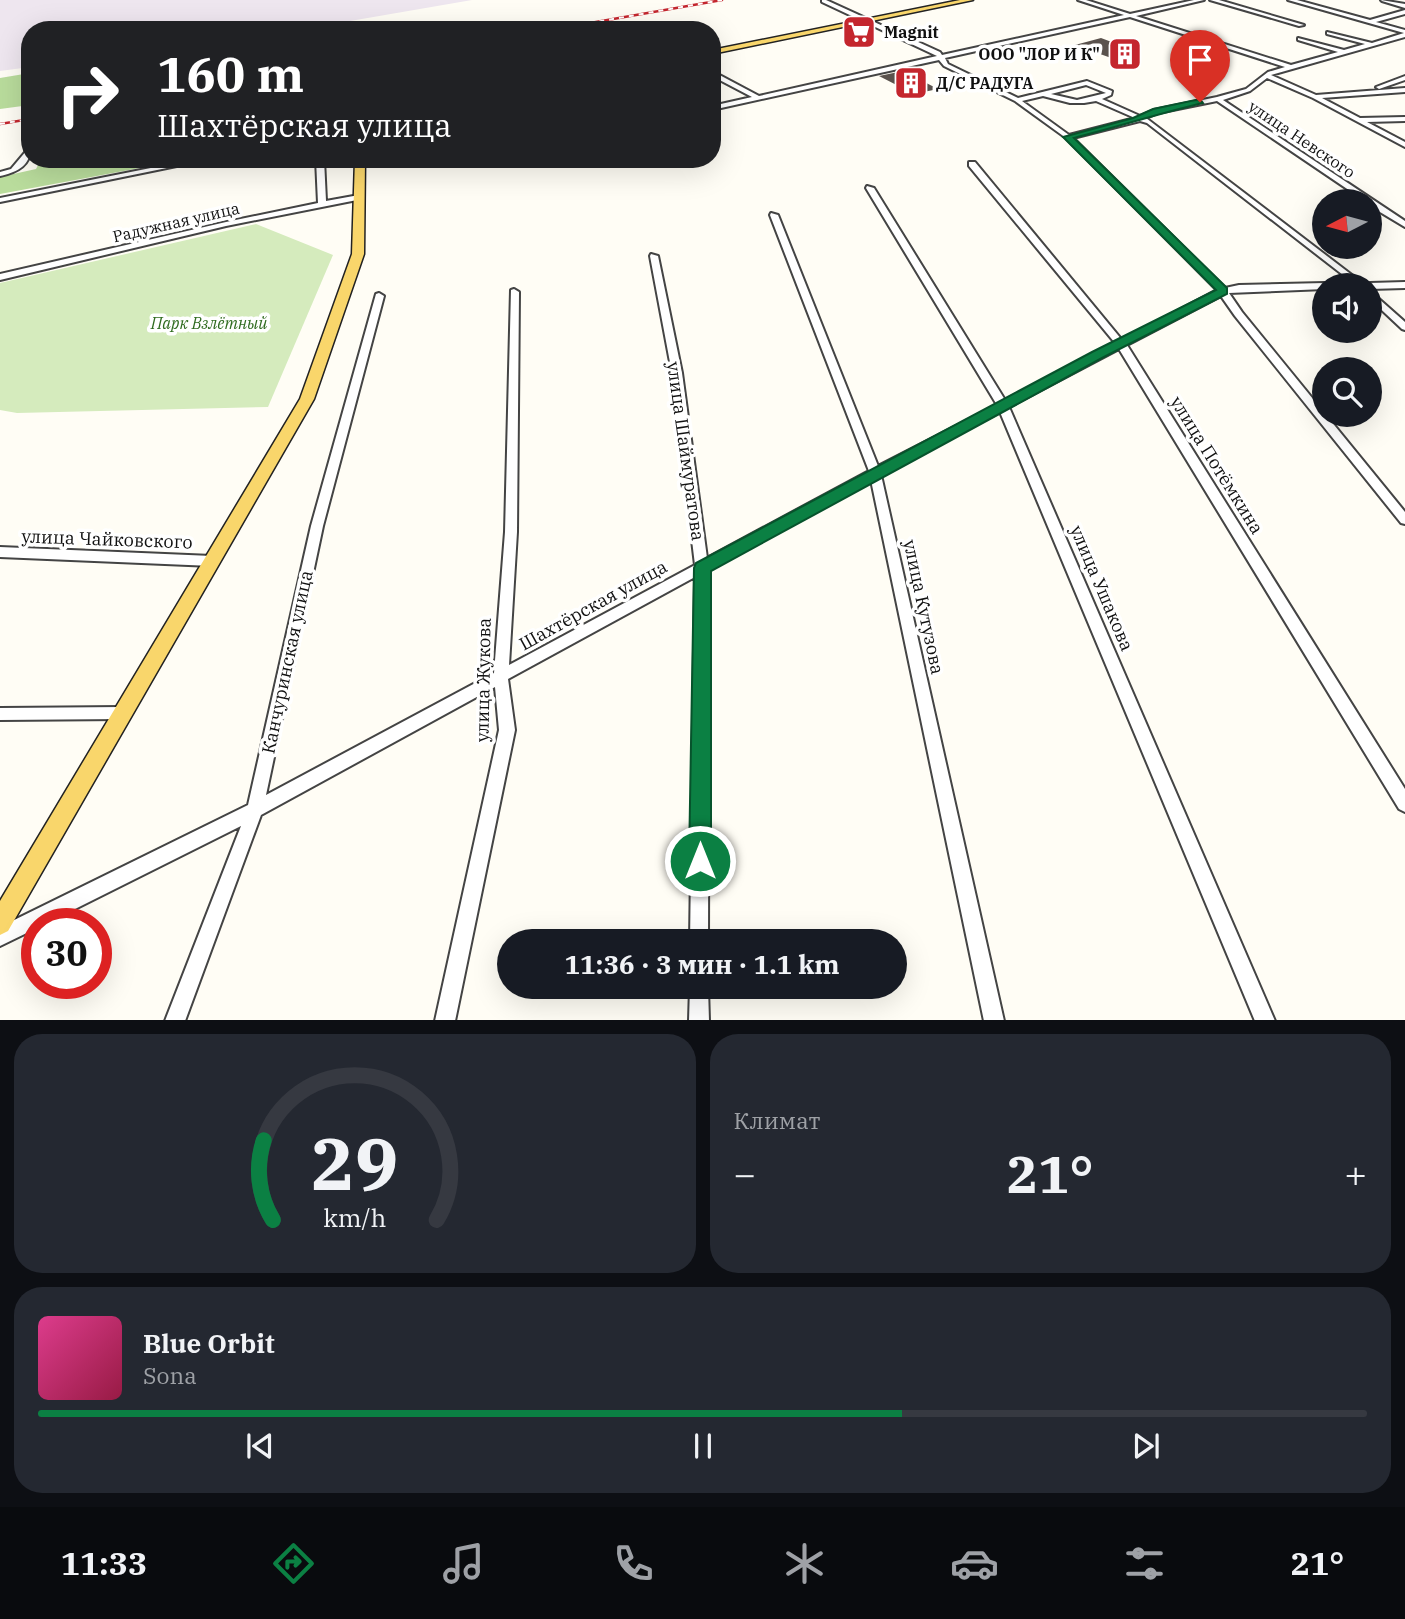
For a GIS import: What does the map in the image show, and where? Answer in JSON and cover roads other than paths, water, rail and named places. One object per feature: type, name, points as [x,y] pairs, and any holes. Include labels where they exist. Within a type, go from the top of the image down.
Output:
[{"type":"main road","points":[[721,50],[970,0]]},
{"type":"main road","points":[[0,923],[307,399],[358,254],[360,168]]},
{"type":"street","points":[[1081,0],[1291,67]]},
{"type":"street","points":[[721,106],[1201,0]]},
{"type":"street","points":[[1213,0],[1301,25]]},
{"type":"street","points":[[1291,0],[1405,33]]},
{"type":"street","points":[[1384,0],[1405,6]]},
{"type":"street","points":[[824,1],[938,53],[946,65],[1017,100],[1068,137],[1223,291],[1238,314],[1405,520]]},
{"type":"street","points":[[1370,22],[1405,12]]},
{"type":"street","points":[[1329,33],[1374,45]]},
{"type":"street","points":[[1068,137],[1179,105],[1218,100],[1248,90],[1267,76],[1291,67],[1374,45],[1405,33]]},
{"type":"street","points":[[1300,39],[1344,52]]},
{"type":"street","points":[[1267,76],[1315,97],[1405,145]]},
{"type":"street","points":[[721,78],[758,98]]},
{"type":"street","points":[[1362,93],[1405,78]]},
{"type":"street","points":[[1017,100],[1087,83],[1110,92],[1098,99],[1073,104],[1045,94]]},
{"type":"street","points":[[1315,97],[1405,90]]},
{"type":"street","points":[[1098,99],[1141,117],[1345,273]]},
{"type":"street","name":"улица Невского","points":[[1218,100],[1352,189]]},
{"type":"street","points":[[1359,120],[1405,119]]},
{"type":"street","points":[[0,174],[14,171],[21,163]]},
{"type":"street","name":"улица Потёмкина","points":[[971,164],[1120,343],[1405,804]]},
{"type":"street","points":[[0,200],[162,168]]},
{"type":"street","points":[[320,168],[322,204]]},
{"type":"street","name":"улица Ушакова","points":[[870,188],[1003,405],[1265,1020]]},
{"type":"street","name":"Радужная улица","points":[[0,277],[359,197]]},
{"type":"street","name":"улица Невского","points":[[1382,209],[1405,225]]},
{"type":"street","name":"улица Кутузова","points":[[774,215],[875,473],[994,1020]]},
{"type":"street","name":"улица Шаймуратова","points":[[654,256],[677,373],[702,568],[699,929]]},
{"type":"street","points":[[1382,285],[1405,285]]},
{"type":"street","name":"Шахтёрская улица","points":[[0,937],[255,810],[875,473],[1223,291],[1239,288],[1312,286]]},
{"type":"street","name":"улица Жукова","points":[[445,1020],[507,730],[501,678],[510,532],[514,292]]},
{"type":"street","name":"Канчуринская улица","points":[[175,1020],[255,810],[317,526],[379,296]]},
{"type":"street","points":[[1382,305],[1405,327]]},
{"type":"street","name":"улица Чайковского","points":[[0,552],[212,561]]},
{"type":"street","points":[[0,714],[123,713]]},
{"type":"street","points":[[699,999],[699,1020]]},
{"type":"railway","points":[[602,21],[722,0]]},
{"type":"railway","points":[[0,124],[21,120]]},
{"type":"place","name":"Magnit","points":[[859,32]]},
{"type":"place","name":"ООО \"ЛОР И К\"","points":[[1125,54]]},
{"type":"place","name":"Д/С РАДУГА","points":[[911,83]]},
{"type":"park label","name":"Парк Взлётный","points":[[209,323]]}]
